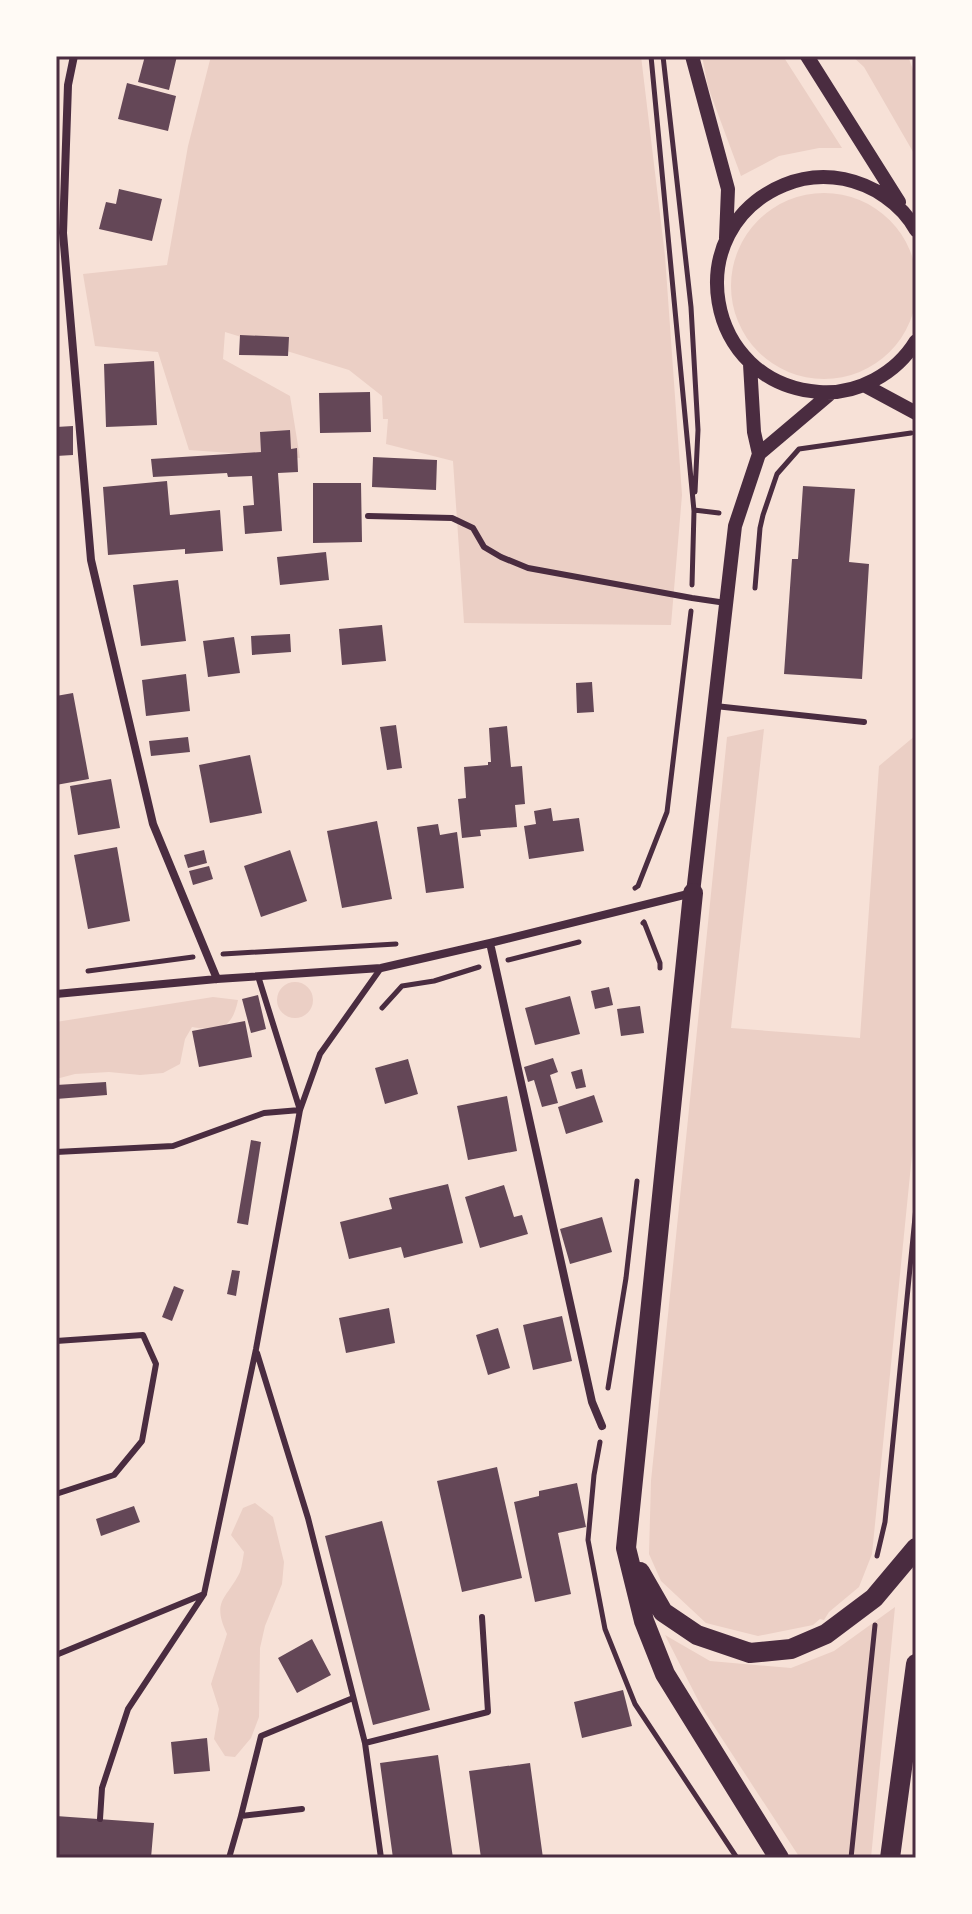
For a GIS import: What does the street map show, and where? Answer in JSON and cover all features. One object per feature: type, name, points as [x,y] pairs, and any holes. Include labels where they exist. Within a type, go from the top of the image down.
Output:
[{"type":"main road","points":[[693,893],[626,1548],[644,1621],[665,1674],[779,1858]]},
{"type":"main road","points":[[626,1548],[663,1612],[697,1635],[750,1653],[791,1649],[826,1634],[874,1598],[916,1548]]},
{"type":"main road","points":[[890,1858],[916,1664]]},
{"type":"street","points":[[74,56],[68,85],[63,233],[91,560],[153,824],[217,979]]},
{"type":"street","points":[[692,56],[728,189],[726,238],[717,269],[720,314],[732,341],[750,364],[774,381],[801,391],[831,393],[864,385],[893,368],[916,341]]},
{"type":"street","points":[[807,56],[915,228]]},
{"type":"street","points":[[726,238],[744,212],[768,192],[798,180],[830,177],[861,183],[889,198],[915,228]]},
{"type":"street","points":[[750,364],[754,432],[759,454]]},
{"type":"street","points":[[864,385],[916,413]]},
{"type":"street","points":[[56,994],[381,968],[693,893],[738,514],[759,454],[831,393]]},
{"type":"street","points":[[490,943],[592,1402],[602,1426]]},
{"type":"lane","points":[[368,516],[452,518],[473,528],[484,547],[528,568],[726,603]]},
{"type":"lane","points":[[715,706],[864,722]]},
{"type":"lane","points":[[100,1819],[102,1788],[128,1709],[204,1594],[256,1349],[300,1110],[320,1054],[381,968]]},
{"type":"lane","points":[[258,976],[300,1110]]},
{"type":"lane","points":[[56,1152],[173,1146],[264,1113],[300,1110]]},
{"type":"lane","points":[[56,1341],[143,1335],[156,1364],[142,1441],[114,1475],[56,1494]]},
{"type":"lane","points":[[256,1349],[308,1518],[365,1743],[381,1858]]},
{"type":"lane","points":[[56,1655],[204,1594]]},
{"type":"lane","points":[[365,1743],[488,1712],[482,1617]]},
{"type":"lane","points":[[229,1858],[261,1736],[353,1698]]},
{"type":"lane","points":[[241,1816],[302,1809]]},
{"type":"path","points":[[651,56],[694,511]]},
{"type":"path","points":[[638,886],[667,812],[692,598],[698,430],[691,307],[663,56]]},
{"type":"path","points":[[755,588],[763,515],[777,474],[799,449],[914,432]]},
{"type":"path","points":[[694,511],[763,515]]},
{"type":"path","points":[[86,971],[207,955],[409,943]]},
{"type":"path","points":[[875,1565],[885,1522],[916,1207]]},
{"type":"path","points":[[851,1858],[876,1620]]},
{"type":"shaded area","points":[[211,56],[641,56],[665,256],[682,495],[671,625],[464,623],[453,461],[386,444],[388,419],[383,419],[382,396],[349,370],[225,332],[223,359],[290,396],[300,458],[189,450],[158,352],[95,346],[83,274],[167,265],[188,146]]},
{"type":"shaded area","points":[[702,56],[783,56],[842,148],[819,148],[779,156],[741,176],[708,87]]},
{"type":"shaded area","points":[[852,56],[908,56],[916,78],[916,157],[864,67]]},
{"type":"shaded area","points":[[824,193],[859,200],[890,220],[910,251],[917,286],[910,321],[890,352],[859,372],[824,379],[789,372],[758,352],[738,321],[731,286],[738,251],[758,220],[789,200]]},
{"type":"shaded area","points":[[764,729],[731,1028],[860,1038],[879,766],[916,735],[916,1115],[872,1554],[859,1587],[824,1620],[758,1636],[706,1623],[661,1581],[649,1554],[651,1481],[727,737]]},
{"type":"shaded area","points":[[295,982],[308,987],[313,1000],[308,1013],[295,1018],[282,1013],[277,1000],[282,987]]},
{"type":"shaded area","points":[[213,997],[238,1000],[232,1017],[228,1023],[217,1028],[192,1027],[185,1039],[180,1064],[163,1073],[140,1075],[109,1072],[75,1074],[56,1079],[56,1022]]},
{"type":"shaded area","points":[[255,1503],[273,1517],[284,1562],[282,1584],[265,1626],[260,1648],[259,1717],[251,1738],[235,1757],[225,1756],[214,1739],[219,1709],[211,1684],[227,1634],[220,1614],[221,1607],[240,1572],[244,1552],[231,1535],[243,1508]]},
{"type":"shaded area","points":[[895,1607],[871,1858],[800,1858],[702,1708],[665,1635],[710,1661],[791,1668],[834,1651]]},
{"type":"building","points":[[145,56],[177,56],[169,90],[138,82]]},
{"type":"building","points":[[127,83],[176,96],[168,131],[118,119]]},
{"type":"building","points":[[119,189],[162,199],[152,241],[99,229],[106,202],[116,204]]},
{"type":"building","points":[[240,335],[289,337],[288,356],[239,355]]},
{"type":"building","points":[[154,361],[157,425],[106,427],[104,364]]},
{"type":"building","points":[[370,392],[371,432],[320,433],[319,393]]},
{"type":"building","points":[[73,426],[73,455],[56,456],[56,427]]},
{"type":"building","points":[[290,430],[291,449],[297,448],[298,472],[278,473],[282,531],[245,534],[243,506],[254,505],[252,476],[228,477],[227,473],[153,477],[151,459],[261,452],[260,432]]},
{"type":"building","points":[[373,457],[437,460],[436,490],[372,487]]},
{"type":"building","points":[[167,481],[170,515],[220,510],[223,551],[185,554],[185,549],[108,555],[103,487]]},
{"type":"building","points":[[313,483],[361,483],[362,542],[313,543]]},
{"type":"building","points":[[803,486],[855,489],[849,562],[869,564],[862,679],[784,674],[792,559],[798,559]]},
{"type":"building","points":[[326,552],[329,580],[280,585],[277,557]]},
{"type":"building","points":[[178,580],[186,641],[141,646],[133,585]]},
{"type":"building","points":[[382,625],[386,661],[342,665],[339,629]]},
{"type":"building","points":[[290,634],[291,652],[252,655],[251,636]]},
{"type":"building","points":[[234,637],[240,673],[208,677],[203,641]]},
{"type":"building","points":[[186,674],[190,711],[146,716],[142,680]]},
{"type":"building","points":[[592,682],[594,712],[577,713],[576,683]]},
{"type":"building","points":[[73,693],[89,779],[56,785],[56,696]]},
{"type":"building","points":[[396,725],[402,768],[387,770],[380,727]]},
{"type":"building","points":[[507,726],[511,767],[522,766],[525,804],[515,805],[517,827],[480,830],[481,836],[462,838],[458,799],[466,798],[464,767],[488,765],[491,762],[489,728]]},
{"type":"building","points":[[188,737],[190,752],[151,756],[149,741]]},
{"type":"building","points":[[250,755],[262,813],[210,823],[199,765]]},
{"type":"building","points":[[111,779],[120,828],[78,835],[70,786]]},
{"type":"building","points":[[551,808],[553,821],[579,818],[584,851],[529,859],[524,826],[536,824],[534,811]]},
{"type":"building","points":[[377,821],[392,899],[342,908],[327,831]]},
{"type":"building","points":[[438,824],[440,835],[457,832],[464,888],[426,893],[417,827]]},
{"type":"building","points":[[117,847],[130,921],[88,929],[74,855]]},
{"type":"building","points":[[204,850],[207,863],[188,868],[184,855]]},
{"type":"building","points":[[290,850],[307,901],[261,917],[244,866]]},
{"type":"building","points":[[209,866],[213,879],[193,885],[189,871]]},
{"type":"building","points":[[609,987],[613,1005],[595,1009],[591,991]]},
{"type":"building","points":[[258,995],[266,1029],[251,1033],[242,999]]},
{"type":"building","points":[[570,996],[580,1034],[535,1045],[525,1008]]},
{"type":"building","points":[[640,1006],[644,1033],[621,1036],[617,1009]]},
{"type":"building","points":[[245,1021],[252,1057],[199,1067],[192,1031]]},
{"type":"building","points":[[553,1058],[558,1072],[550,1075],[558,1103],[542,1107],[534,1080],[528,1082],[524,1067]]},
{"type":"building","points":[[408,1059],[418,1094],[385,1104],[375,1068]]},
{"type":"building","points":[[582,1069],[586,1087],[576,1089],[571,1072]]},
{"type":"building","points":[[106,1082],[107,1095],[56,1099],[56,1085]]},
{"type":"building","points":[[594,1095],[603,1122],[566,1134],[558,1107]]},
{"type":"building","points":[[507,1096],[517,1151],[468,1160],[457,1106]]},
{"type":"building","points":[[251,1140],[261,1142],[248,1225],[237,1223]]},
{"type":"building","points":[[448,1184],[463,1243],[404,1258],[401,1247],[349,1259],[340,1222],[392,1209],[389,1198]]},
{"type":"building","points":[[504,1185],[514,1217],[522,1215],[528,1234],[480,1248],[465,1197]]},
{"type":"building","points":[[602,1217],[612,1252],[570,1264],[560,1229]]},
{"type":"building","points":[[232,1270],[240,1271],[236,1296],[227,1294]]},
{"type":"building","points":[[174,1286],[184,1290],[172,1321],[162,1317]]},
{"type":"building","points":[[389,1308],[395,1343],[346,1353],[339,1318]]},
{"type":"building","points":[[562,1316],[572,1361],[533,1370],[523,1325]]},
{"type":"building","points":[[498,1328],[510,1368],[488,1375],[476,1335]]},
{"type":"building","points":[[497,1467],[522,1578],[462,1592],[437,1481]]},
{"type":"building","points":[[577,1483],[586,1527],[558,1533],[571,1594],[535,1602],[514,1502],[539,1496],[539,1491]]},
{"type":"building","points":[[134,1506],[140,1522],[101,1536],[96,1519]]},
{"type":"building","points":[[382,1521],[430,1710],[373,1725],[325,1536]]},
{"type":"building","points":[[312,1639],[331,1675],[297,1693],[278,1658]]},
{"type":"building","points":[[623,1690],[632,1726],[582,1738],[574,1702]]},
{"type":"building","points":[[207,1738],[210,1771],[174,1774],[171,1742]]},
{"type":"building","points":[[438,1755],[453,1858],[393,1858],[380,1763]]},
{"type":"building","points":[[530,1763],[543,1858],[481,1858],[469,1771]]},
{"type":"building","points":[[56,1816],[154,1823],[151,1858],[56,1858]]}]
